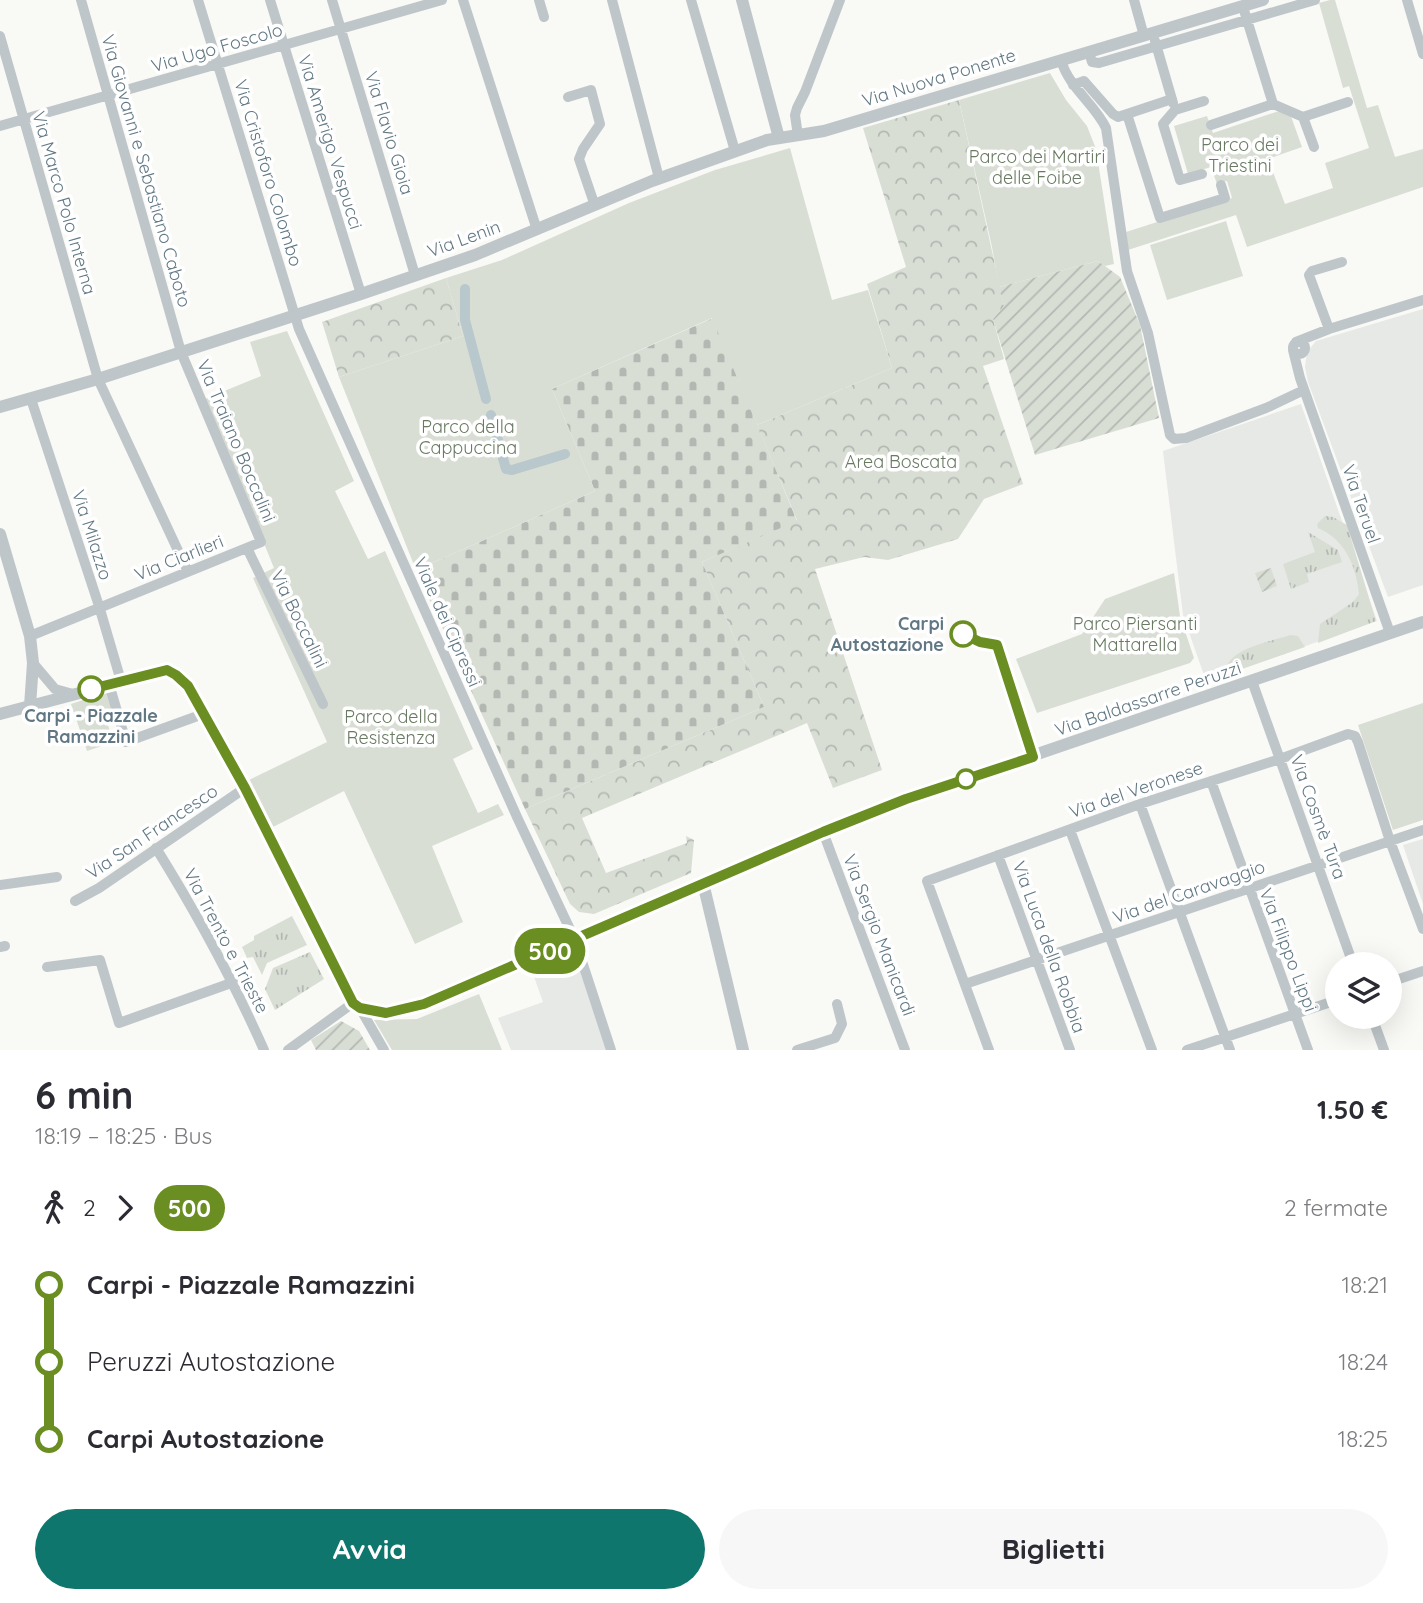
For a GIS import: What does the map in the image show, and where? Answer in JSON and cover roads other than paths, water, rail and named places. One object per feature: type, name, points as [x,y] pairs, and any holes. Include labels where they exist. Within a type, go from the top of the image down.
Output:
[{"type":"street","name":"Via Giovanni e Sebastiano Caboto","points":[[81,0],[181,352]]},
{"type":"street","name":"Via Cristoforo Colombo","points":[[198,0],[294,314]]},
{"type":"street","name":"Via Amerigo Vespucci","points":[[270,0],[361,294]]},
{"type":"street","name":"Via Flavio Gioia","points":[[332,0],[415,275]]},
{"type":"street","name":"Via Ugo Foscolo","points":[[0,126],[442,0]]},
{"type":"street","points":[[463,0],[537,230]]},
{"type":"street","points":[[539,0],[544,16]]},
{"type":"street","points":[[612,0],[659,178]]},
{"type":"street","points":[[691,0],[735,151]]},
{"type":"street","points":[[742,0],[779,138]]},
{"type":"street","points":[[798,136],[795,115],[797,108],[840,0]]},
{"type":"street","points":[[1134,0],[1148,35],[1156,47],[1175,110]]},
{"type":"street","name":"Via Nuova Ponente","points":[[798,136],[824,131],[1263,0]]},
{"type":"street","name":"Via Nuova Ponente","points":[[1089,52],[1092,62],[1099,63],[1315,0]]},
{"type":"street","points":[[1407,0],[1423,54]]},
{"type":"street","points":[[1242,7],[1273,104]]},
{"type":"street","name":"Via Marco Polo Interna","points":[[0,36],[98,379],[188,572]]},
{"type":"street","points":[[1062,60],[1066,75],[1106,128],[1127,271],[1148,332],[1170,435],[1174,439],[1186,438],[1266,408],[1303,388]]},
{"type":"street","points":[[1073,85],[1084,81],[1118,117],[1172,99]]},
{"type":"street","points":[[568,97],[591,90],[600,124],[579,159],[594,204]]},
{"type":"street","points":[[1202,174],[1180,180],[1163,124],[1175,110],[1203,102]]},
{"type":"street","points":[[1211,125],[1273,104],[1303,117],[1348,102]]},
{"type":"street","points":[[1127,114],[1160,218],[1225,198],[1221,185]]},
{"type":"street","points":[[1303,117],[1314,147]]},
{"type":"street","name":"Via Lenin","points":[[0,407],[98,379],[361,294],[537,230],[659,178],[735,151],[779,138],[798,136]]},
{"type":"street","points":[[1342,262],[1312,271],[1309,275],[1329,328],[1423,300]]},
{"type":"street","name":"Viale dei Cipressi","points":[[294,314],[575,940],[611,1050]]},
{"type":"street","name":"Via Teruel","points":[[1329,328],[1299,348],[1303,388],[1390,633]]},
{"type":"street","name":"Via Traiano Boccalini","points":[[181,352],[261,542]]},
{"type":"street","name":"Via Milazzo","points":[[31,399],[99,607],[127,742],[203,714]]},
{"type":"street","points":[[0,534],[30,636],[33,663],[30,706]]},
{"type":"street","name":"Via Ciarlieri","points":[[30,636],[261,542]]},
{"type":"street","name":"Via Boccalini","points":[[247,548],[323,704]]},
{"type":"street","name":"Via Baldassarre Peruzzi","points":[[356,1005],[386,1013],[424,1004],[703,883],[906,799],[1423,622]]},
{"type":"street","points":[[33,663],[55,689],[73,694]]},
{"type":"street","points":[[0,713],[167,670],[176,675],[188,686],[245,788],[356,1005],[384,1050]]},
{"type":"street","name":"Via Cosmè Tura","points":[[1252,681],[1349,952]]},
{"type":"street","name":"Via del Veronese","points":[[965,984],[927,881],[1140,804],[1348,734],[1355,736],[1390,841]]},
{"type":"street","name":"Via Filippo Lippi","points":[[1211,781],[1308,1050]]},
{"type":"street","name":"Via San Francesco","points":[[75,901],[99,888],[245,788]]},
{"type":"street","points":[[1140,804],[1230,1050]]},
{"type":"street","points":[[1070,830],[1152,1050]]},
{"type":"street","name":"Via del Caravaggio","points":[[965,984],[1423,830]]},
{"type":"street","name":"Via Sergio Manicardi","points":[[823,832],[905,1050]]},
{"type":"street","points":[[1390,841],[1423,929]]},
{"type":"street","name":"Via Trento e Trieste","points":[[156,849],[194,908],[234,982],[264,1050]]},
{"type":"street","name":"Via Luca della Robbia","points":[[998,855],[1070,1050]]},
{"type":"street","points":[[0,885],[57,877]]},
{"type":"street","points":[[703,883],[743,1050]]},
{"type":"street","points":[[47,967],[100,960],[119,1023],[234,982]]},
{"type":"street","points":[[1402,978],[1423,971]]},
{"type":"street","points":[[965,984],[989,1050]]},
{"type":"street","points":[[797,1050],[835,1038],[842,1024],[837,1004]]},
{"type":"street","points":[[1187,1050],[1325,1004]]},
{"type":"street","points":[[288,1050],[356,1005]]},
{"type":"street","points":[[1376,1029],[1384,1050]]},
{"type":"waterway","points":[[465,289],[465,320],[486,399]]},
{"type":"waterway","points":[[491,415],[506,469],[512,470],[565,454]]},
{"type":"place","name":"Carpi Autostazione","points":[[963,634]]},
{"type":"place","name":"Carpi - Piazzale Ramazzini","points":[[91,689]]},
{"type":"park label","name":"Parco dei Triestini","points":[[1240,155]]},
{"type":"park label","name":"Parco dei Martiri delle Foibe","points":[[1037,167]]},
{"type":"park label","name":"Parco della Cappuccina","points":[[468,437]]},
{"type":"park label","name":"Area Boscata","points":[[901,462]]},
{"type":"park label","name":"Parco Piersanti Mattarella","points":[[1135,634]]},
{"type":"park label","name":"Parco della Resistenza","points":[[391,727]]}]
